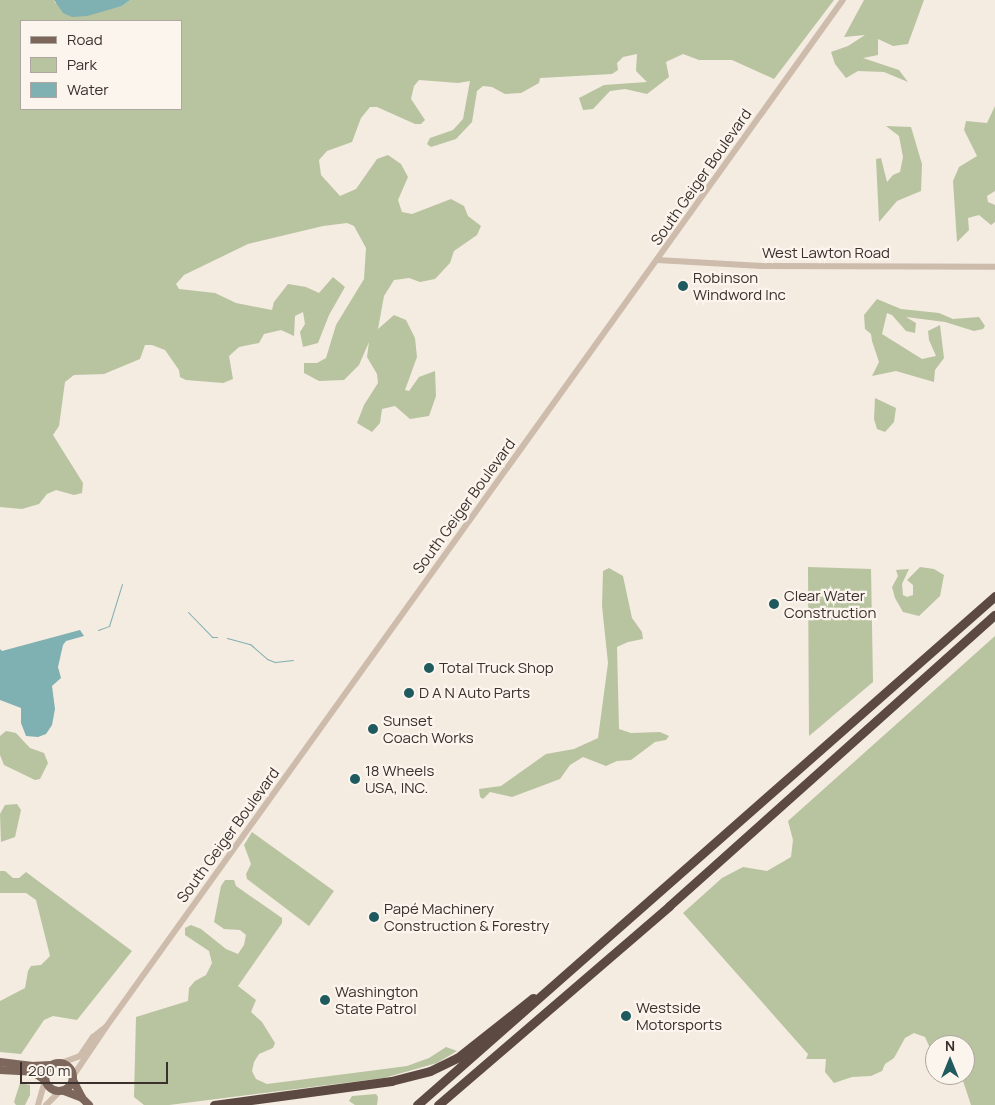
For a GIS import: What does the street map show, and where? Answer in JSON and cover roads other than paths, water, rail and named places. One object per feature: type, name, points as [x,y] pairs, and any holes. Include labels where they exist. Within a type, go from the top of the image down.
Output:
[{"type":"highway","points":[[417,1105],[995,596]]},
{"type":"highway","points":[[438,1105],[669,906],[995,615]]},
{"type":"highway","points":[[214,1105],[391,1081],[430,1071],[457,1058],[527,1002],[562,979]]},
{"type":"highway","points":[[446,1105],[467,1080]]},
{"type":"main road","points":[[0,1062],[31,1066],[61,1063],[69,1066],[82,1098],[89,1105]]},
{"type":"main road","points":[[45,1080],[45,1072],[51,1065]]},
{"type":"main road","points":[[0,1070],[33,1072],[45,1080],[50,1089],[82,1098]]},
{"type":"main road","points":[[61,1091],[73,1078]]},
{"type":"street","name":"South Geiger Boulevard","points":[[73,1078],[106,1027],[843,0]]},
{"type":"street","name":"West Lawton Road","points":[[657,260],[762,266],[995,267]]},
{"type":"street","name":"South Geiger Boulevard","points":[[61,1063],[80,1056],[93,1037],[106,1027]]},
{"type":"street","points":[[38,1105],[45,1080]]},
{"type":"street","points":[[46,1105],[61,1091]]},
{"type":"water","points":[[54,0],[130,0],[122,6],[87,16],[72,17],[63,13]]},
{"type":"water","points":[[80,630],[84,636],[66,641],[63,645],[58,667],[61,678],[52,686],[55,709],[52,725],[46,734],[38,737],[26,736],[21,723],[21,708],[0,700],[0,649],[2,651]]},
{"type":"waterway","points":[[98,630],[109,626],[122,584]]},
{"type":"waterway","points":[[188,612],[212,637],[217,637]]},
{"type":"waterway","points":[[227,638],[250,644],[267,659],[275,662],[293,660]]},
{"type":"place","name":"Robinson Windword Inc","points":[[683,286]]},
{"type":"place","name":"Clear Water Construction","points":[[774,604]]},
{"type":"place","name":"Total Truck Shop","points":[[429,668]]},
{"type":"place","name":"D A N Auto Parts","points":[[409,693]]},
{"type":"place","name":"Sunset Coach Works","points":[[373,729]]},
{"type":"place","name":"18 Wheels USA, INC.","points":[[355,779]]},
{"type":"place","name":"Papé Machinery Construction & Forestry","points":[[374,917]]},
{"type":"place","name":"Washington State Patrol","points":[[325,1000]]},
{"type":"place","name":"Westside Motorsports","points":[[626,1016]]}]
